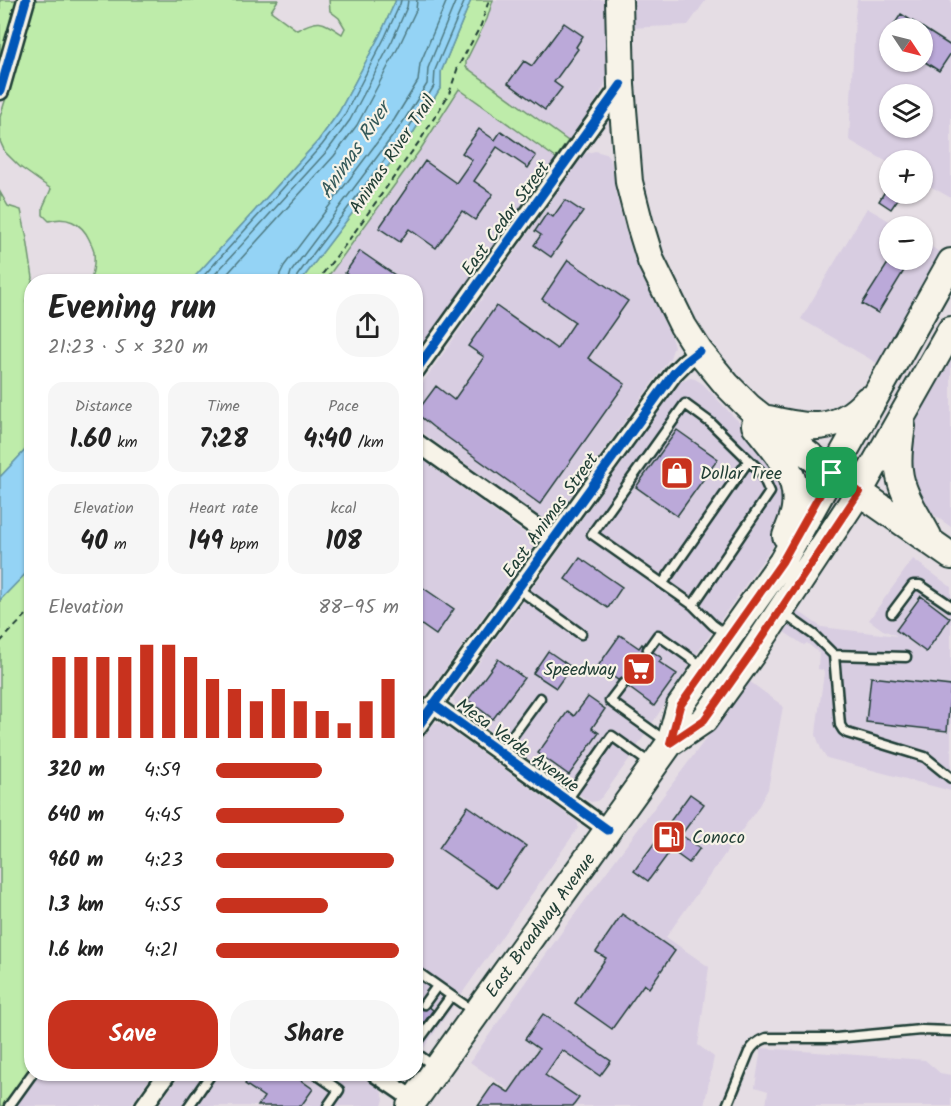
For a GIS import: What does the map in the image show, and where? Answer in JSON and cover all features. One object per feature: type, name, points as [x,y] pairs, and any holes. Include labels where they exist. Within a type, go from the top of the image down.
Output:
[{"type":"main road","points":[[620,0],[621,85],[628,182],[651,261],[683,326],[699,351],[786,464],[793,480],[795,509],[768,583]]},
{"type":"main road","name":"East Broadway Avenue","points":[[412,1103],[670,743],[680,706],[782,562],[951,262]]},
{"type":"main road","name":"East Broadway Avenue","points":[[670,743],[704,720],[780,611],[859,492],[951,330]]},
{"type":"main road","points":[[763,418],[811,427],[837,422],[861,406],[886,376]]},
{"type":"main road","points":[[727,385],[749,407],[832,473],[941,549]]},
{"type":"main road","points":[[903,415],[898,458],[901,481],[909,502],[941,549]]},
{"type":"street","points":[[0,91],[26,0]]},
{"type":"street","name":"East Cedar Street","points":[[423,360],[621,85]]},
{"type":"street","name":"East Animas Street","points":[[433,704],[674,373],[699,351]]},
{"type":"street","points":[[423,447],[553,539]]},
{"type":"street","name":"Mesa Verde Avenue","points":[[423,719],[433,704],[608,830]]},
{"type":"street","points":[[144,1106],[162,1081]]},
{"type":"street","points":[[385,1081],[412,1103]]},
{"type":"lane","points":[[693,605],[770,492],[761,472],[711,423],[685,404],[592,534],[693,605],[729,637]]},
{"type":"lane","points":[[663,583],[749,460]]},
{"type":"lane","points":[[892,613],[913,585],[920,585],[951,606]]},
{"type":"lane","points":[[518,588],[581,634]]},
{"type":"lane","points":[[780,611],[814,634],[834,655],[840,724],[843,730],[925,757],[951,778]]},
{"type":"lane","points":[[648,649],[658,635],[706,669]]},
{"type":"lane","points":[[834,655],[906,657]]},
{"type":"lane","points":[[623,684],[610,700],[670,743]]},
{"type":"lane","points":[[500,753],[540,698]]},
{"type":"lane","points":[[567,800],[612,736],[654,766]]},
{"type":"lane","points":[[423,976],[476,1013]]},
{"type":"lane","points":[[424,1004],[437,986]]},
{"type":"lane","points":[[423,1035],[452,996]]},
{"type":"lane","points":[[727,1106],[749,1053],[760,1040],[766,1038],[836,1038],[921,1030],[951,1031]]},
{"type":"lane","points":[[423,1058],[437,1068]]},
{"type":"lane","points":[[9,1106],[27,1081]]},
{"type":"lane","points":[[189,1106],[206,1081]]},
{"type":"lane","points":[[326,1081],[339,1090],[328,1106]]},
{"type":"path","points":[[0,642],[24,617]]},
{"type":"shaded area","points":[[493,0],[611,0],[606,39],[607,76],[604,87],[568,141],[466,68],[466,61],[487,19]]},
{"type":"shaded area","points":[[628,0],[706,0],[688,25],[630,28]]},
{"type":"shaded area","points":[[857,0],[951,0],[951,198],[933,188],[933,150],[879,150],[879,157],[849,140]]},
{"type":"shaded area","points":[[459,89],[556,158],[423,345],[423,274],[329,274],[420,150]]},
{"type":"shaded area","points":[[595,151],[606,154],[611,161],[616,194],[634,256],[674,346],[670,358],[554,519],[547,522],[423,433],[423,382],[587,153]]},
{"type":"shaded area","points":[[867,208],[881,216],[879,270],[933,270],[933,248],[945,255],[882,366],[801,319]]},
{"type":"shaded area","points":[[951,359],[951,527],[927,510],[911,491],[908,439]]},
{"type":"shaded area","points":[[691,378],[703,384],[769,449],[788,484],[777,540],[698,652],[630,758],[602,797],[591,802],[456,706],[453,699],[677,386],[680,382]]},
{"type":"shaded area","points":[[423,460],[532,539],[533,547],[423,700]]},
{"type":"shaded area","points":[[913,559],[951,587],[951,791],[827,758],[816,735],[824,673],[823,670],[818,669],[819,653],[807,643],[804,645],[784,632],[798,611],[821,627],[898,636],[883,630],[869,620]]},
{"type":"shaded area","points":[[749,681],[783,706],[768,789],[757,809],[666,937],[709,967],[698,1045],[714,1057],[704,1106],[532,1106],[470,1062],[566,926]]},
{"type":"shaded area","points":[[434,723],[440,723],[576,821],[578,828],[423,1049],[423,739]]},
{"type":"shaded area","points":[[761,1048],[925,1060],[940,1073],[951,1075],[951,1106],[766,1106],[768,1091],[755,1087]]},
{"type":"shaded area","points":[[31,1081],[148,1081],[130,1106],[14,1106]]},
{"type":"shaded area","points":[[176,1081],[369,1081],[380,1089],[384,1099],[382,1106],[158,1106]]},
{"type":"green space","points":[[0,0],[19,0],[0,69]]},
{"type":"green space","points":[[35,0],[278,0],[271,11],[297,30],[310,24],[320,23],[342,34],[345,28],[339,18],[330,11],[329,0],[396,0],[339,112],[318,141],[197,274],[92,274],[94,251],[82,228],[67,220],[49,221],[43,215],[43,207],[51,189],[20,167],[5,152],[0,141],[0,117]]},
{"type":"green space","points":[[471,0],[493,0],[487,19],[466,61],[466,67],[568,141],[556,158],[459,89],[420,150],[330,274],[306,274],[413,133],[441,87],[441,72]]},
{"type":"green space","points":[[0,192],[8,206],[21,210],[32,274],[24,274],[24,451],[0,477]]},
{"type":"green space","points":[[24,575],[24,1079],[5,1106],[0,1106],[0,600]]},
{"type":"water","name":"Animas River","points":[[396,0],[471,0],[441,72],[441,87],[413,133],[306,274],[197,274],[318,141],[339,112]]},
{"type":"water","points":[[24,451],[24,575],[0,600],[0,477]]},
{"type":"building","points":[[564,23],[583,36],[576,47],[578,49],[554,82],[562,88],[545,110],[508,83],[524,61],[532,66]]},
{"type":"building","points":[[933,34],[951,46],[951,53],[939,71],[933,67]]},
{"type":"building","points":[[479,129],[495,140],[501,131],[536,156],[528,168],[497,147],[474,181],[493,194],[475,220],[462,211],[436,248],[409,229],[400,242],[379,228],[425,161],[456,183],[472,160],[462,153]]},
{"type":"building","points":[[565,200],[583,212],[551,257],[534,245],[541,235],[535,231],[547,213],[553,217]]},
{"type":"building","points":[[884,204],[894,204],[891,209]]},
{"type":"building","points":[[360,251],[393,274],[346,274]]},
{"type":"building","points":[[568,260],[628,301],[588,358],[625,384],[540,504],[423,419],[423,404],[436,386],[454,400],[484,357],[468,346],[496,306],[557,349],[575,322],[542,299]]},
{"type":"building","points":[[884,270],[904,270],[878,313],[862,304]]},
{"type":"building","name":"Dollar Tree","points":[[677,430],[718,459],[677,516],[636,487]]},
{"type":"building","points":[[580,558],[622,587],[608,608],[565,579]]},
{"type":"building","points":[[423,588],[454,609],[436,635],[423,626]]},
{"type":"building","points":[[921,596],[950,618],[926,652],[896,630]]},
{"type":"building","points":[[620,635],[639,648],[642,644],[642,651],[645,654],[650,655],[653,652],[662,658],[659,662],[677,674],[654,706],[628,687],[629,682],[626,679],[618,680],[598,666]]},
{"type":"building","points":[[548,651],[571,667],[556,688],[533,673]]},
{"type":"building","points":[[498,659],[524,678],[493,719],[468,700]]},
{"type":"building","points":[[871,677],[951,686],[947,731],[866,722]]},
{"type":"building","points":[[588,697],[605,709],[592,728],[599,733],[569,775],[538,753],[568,711],[574,716]]},
{"type":"building","name":"Conoco","points":[[690,794],[704,804],[681,835],[700,848],[689,863],[671,850],[648,881],[634,871]]},
{"type":"building","points":[[468,806],[526,846],[497,888],[439,848]]},
{"type":"building","points":[[622,914],[675,951],[649,988],[644,984],[612,1029],[575,1003],[606,958],[596,952]]},
{"type":"building","points":[[429,1007],[433,1010],[423,1024],[423,1009]]},
{"type":"building","points":[[543,1014],[611,1061],[600,1076],[562,1050],[545,1075],[579,1098],[573,1106],[478,1106],[494,1083],[509,1092],[539,1049],[525,1039]]},
{"type":"building","points":[[247,1081],[302,1081],[313,1089],[301,1106],[258,1106],[264,1097],[245,1084]]},
{"type":"cycle path","points":[[0,91],[26,0]]},
{"type":"cycle path","points":[[423,360],[621,85]]},
{"type":"cycle path","points":[[423,719],[674,373],[699,351]]},
{"type":"cycle path","points":[[433,704],[608,830]]},
{"type":"place","name":"Dollar Tree","points":[[677,473]]},
{"type":"place","name":"Speedway","points":[[639,669]]},
{"type":"place","name":"Conoco","points":[[669,837]]},
{"type":"route","points":[[832,473],[859,492],[704,720],[670,743],[680,706],[782,562],[832,473]]}]
